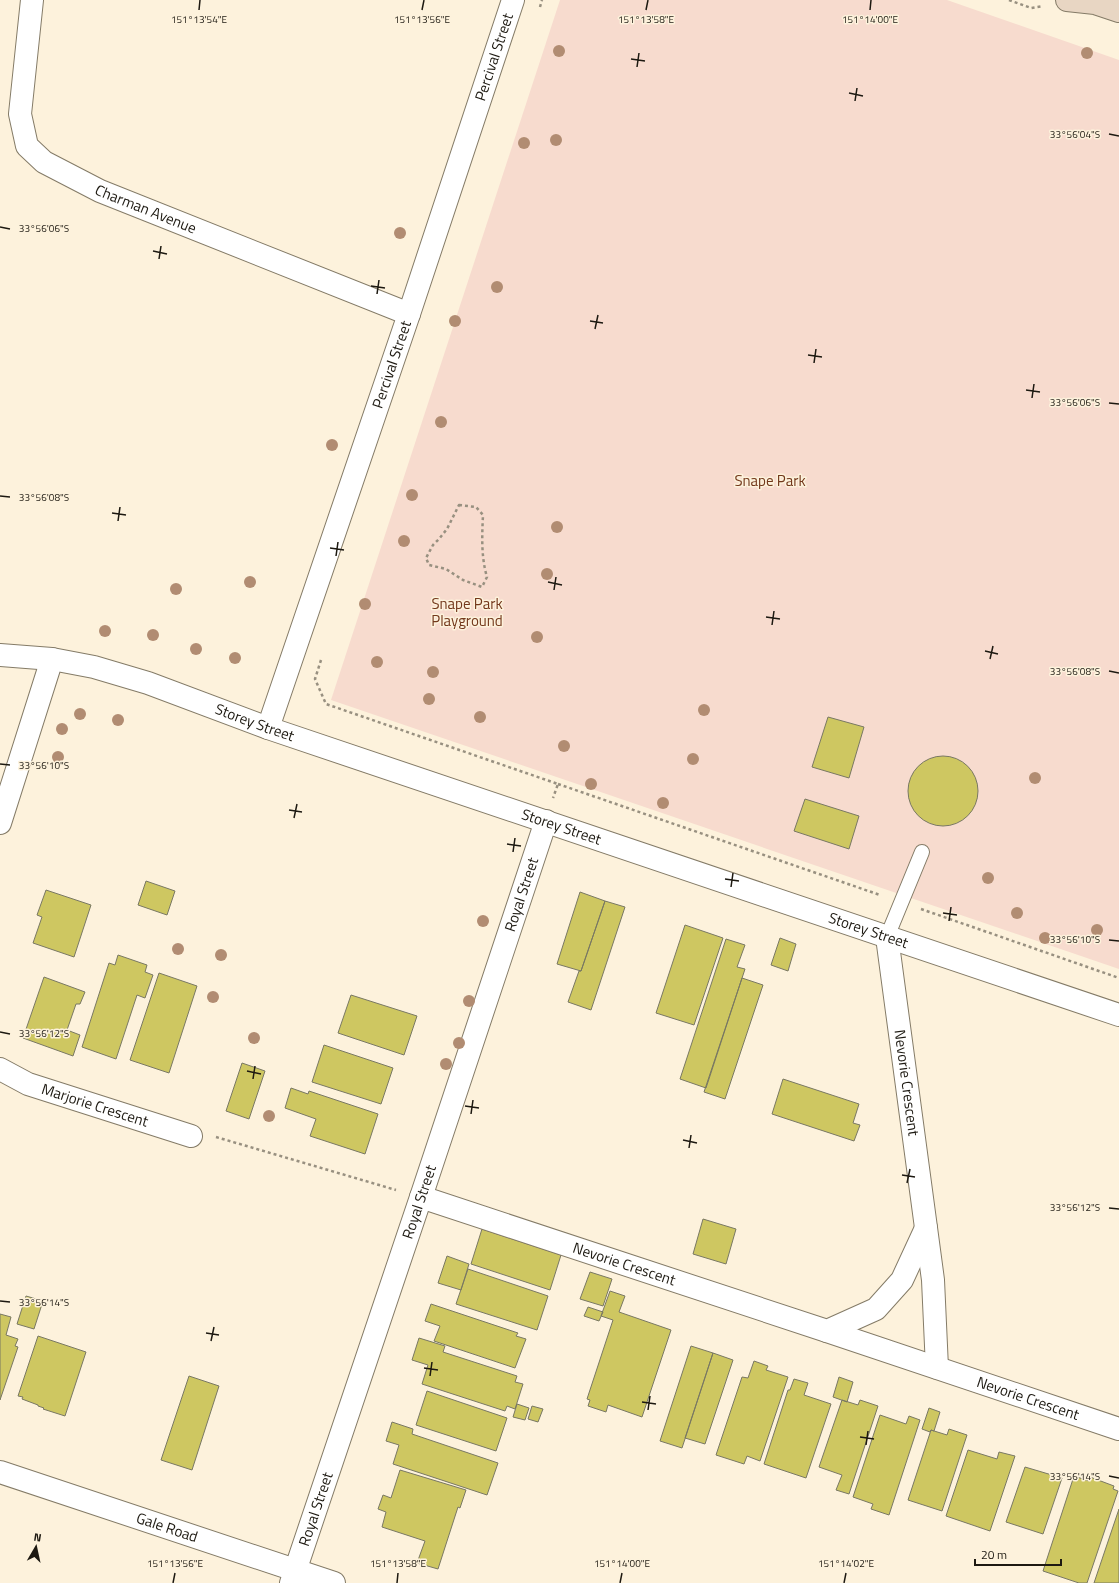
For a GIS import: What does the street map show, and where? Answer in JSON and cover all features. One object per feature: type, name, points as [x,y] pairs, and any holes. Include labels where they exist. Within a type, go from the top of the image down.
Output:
[{"type":"street","name":"Charman Avenue","points":[[32,0],[20,114],[27,146],[44,162],[100,191],[409,314]]},
{"type":"street","name":"Percival Street","points":[[268,728],[409,314],[513,0]]},
{"type":"street","points":[[1067,0],[1093,2],[1119,11]]},
{"type":"street","name":"Storey Street","points":[[0,655],[52,660],[94,667],[148,683],[268,728],[1119,1015]]},
{"type":"street","points":[[0,823],[52,660]]},
{"type":"street","name":"Royal Street","points":[[293,1576],[546,821]]},
{"type":"street","name":"Nevorie Crescent","points":[[887,937],[934,1287],[938,1368]]},
{"type":"street","name":"Marjorie Crescent","points":[[0,1069],[28,1084],[187,1135]]},
{"type":"street","name":"Nevorie Crescent","points":[[421,1197],[1119,1429]]},
{"type":"street","points":[[827,1331],[876,1309],[902,1280],[926,1228]]},
{"type":"street","name":"Gale Road","points":[[0,1472],[293,1576],[334,1583]]},
{"type":"lane","points":[[887,937],[922,852]]},
{"type":"path","points":[[540,8],[542,0]]},
{"type":"path","points":[[1009,0],[1031,8],[1042,6]]},
{"type":"path","points":[[459,505],[476,507],[484,515],[482,537],[483,550],[487,577],[482,586],[463,580],[446,569],[428,565],[426,558],[433,545],[447,529],[459,505]]},
{"type":"path","points":[[322,656],[315,679],[326,704],[1119,978]]},
{"type":"path","points":[[546,821],[558,784]]},
{"type":"path","points":[[187,1135],[219,1138],[421,1197]]},
{"type":"green space","name":"Snape Park","points":[[560,0],[947,0],[1119,60],[1119,969],[331,700]]},
{"type":"building","points":[[828,717],[864,727],[849,778],[812,767]]},
{"type":"building","points":[[943,756],[962,762],[972,772],[978,791],[972,810],[962,820],[943,826],[924,820],[914,810],[908,791],[914,772],[924,762]]},
{"type":"building","points":[[805,799],[859,816],[849,849],[794,831]]},
{"type":"building","points":[[146,881],[175,891],[167,915],[138,905]]},
{"type":"building","points":[[46,890],[91,905],[74,957],[33,943],[42,917],[37,915]]},
{"type":"building","points":[[580,892],[605,901],[581,971],[557,964]]},
{"type":"building","points":[[605,901],[625,907],[591,1010],[568,1002],[579,971],[581,971]]},
{"type":"building","points":[[685,925],[723,938],[694,1025],[656,1013]]},
{"type":"building","points":[[780,938],[796,944],[788,971],[771,965]]},
{"type":"building","points":[[726,939],[745,945],[737,967],[745,969],[706,1088],[680,1079]]},
{"type":"building","points":[[118,955],[147,965],[145,972],[153,975],[145,998],[137,995],[116,1059],[82,1047],[109,963],[115,965]]},
{"type":"building","points":[[159,973],[197,986],[169,1073],[130,1060]]},
{"type":"building","points":[[44,977],[85,992],[80,1004],[76,1004],[67,1030],[80,1035],[73,1056],[23,1038]]},
{"type":"building","points":[[742,978],[763,985],[725,1099],[704,1092]]},
{"type":"building","points":[[351,995],[417,1016],[404,1055],[338,1033]]},
{"type":"building","points":[[324,1045],[393,1068],[381,1104],[312,1082]]},
{"type":"building","points":[[242,1063],[265,1071],[249,1119],[226,1111]]},
{"type":"building","points":[[783,1079],[859,1104],[853,1123],[860,1125],[854,1141],[772,1114]]},
{"type":"building","points":[[291,1088],[308,1094],[309,1091],[378,1114],[365,1154],[310,1136],[316,1119],[285,1108]]},
{"type":"building","points":[[703,1219],[736,1229],[726,1264],[693,1254]]},
{"type":"building","points":[[482,1229],[561,1255],[550,1290],[471,1264]]},
{"type":"building","points":[[447,1256],[469,1264],[461,1290],[438,1283]]},
{"type":"building","points":[[468,1269],[548,1296],[537,1330],[456,1304]]},
{"type":"building","points":[[590,1272],[612,1279],[603,1306],[580,1299]]},
{"type":"building","points":[[610,1291],[625,1296],[619,1312],[671,1330],[642,1417],[608,1405],[606,1412],[588,1406],[590,1400],[587,1399],[613,1320],[601,1316]]},
{"type":"building","points":[[26,1296],[43,1301],[34,1329],[17,1324]]},
{"type":"building","points":[[431,1304],[518,1333],[516,1336],[526,1339],[515,1368],[434,1341],[440,1326],[425,1321]]},
{"type":"building","points":[[588,1307],[603,1312],[599,1321],[584,1316]]},
{"type":"building","points":[[0,1314],[11,1317],[6,1335],[18,1339],[15,1346],[18,1347],[0,1400]]},
{"type":"building","points":[[38,1336],[86,1352],[65,1416],[43,1409],[44,1408],[38,1405],[22,1399],[23,1397],[18,1396]]},
{"type":"building","points":[[419,1338],[445,1346],[443,1352],[517,1376],[515,1382],[523,1384],[515,1409],[507,1406],[505,1411],[422,1384],[428,1365],[412,1360]]},
{"type":"building","points":[[691,1346],[713,1353],[682,1448],[660,1441]]},
{"type":"building","points":[[713,1353],[733,1360],[705,1444],[685,1438]]},
{"type":"building","points":[[754,1361],[768,1366],[766,1370],[788,1377],[760,1461],[747,1456],[744,1464],[716,1455],[742,1377],[748,1378]]},
{"type":"building","points":[[189,1376],[219,1386],[192,1470],[161,1460]]},
{"type":"building","points":[[839,1377],[853,1382],[847,1402],[833,1397]]},
{"type":"building","points":[[794,1379],[808,1383],[804,1395],[831,1404],[806,1478],[764,1464],[788,1390],[790,1390]]},
{"type":"building","points":[[427,1391],[507,1418],[496,1451],[416,1425]]},
{"type":"building","points":[[842,1400],[858,1405],[860,1400],[878,1406],[849,1494],[836,1490],[842,1475],[819,1467]]},
{"type":"building","points":[[517,1404],[529,1408],[525,1420],[513,1417]]},
{"type":"building","points":[[532,1406],[543,1409],[538,1422],[528,1419]]},
{"type":"building","points":[[929,1408],[940,1412],[934,1431],[931,1430],[930,1432],[922,1429]]},
{"type":"building","points":[[880,1415],[906,1424],[909,1416],[920,1420],[889,1515],[871,1509],[873,1504],[853,1497]]},
{"type":"building","points":[[392,1422],[413,1429],[412,1434],[498,1463],[487,1495],[393,1464],[399,1445],[386,1441]]},
{"type":"building","points":[[949,1429],[967,1435],[942,1511],[908,1500],[931,1430],[947,1435]]},
{"type":"building","points":[[968,1450],[997,1459],[999,1452],[1015,1456],[990,1531],[946,1516]]},
{"type":"building","points":[[1025,1467],[1062,1478],[1043,1534],[1006,1522]]},
{"type":"building","points":[[400,1470],[466,1490],[460,1508],[458,1507],[438,1569],[417,1563],[425,1541],[382,1527],[386,1512],[378,1509],[383,1495],[391,1498]]},
{"type":"building","points":[[1074,1476],[1089,1481],[1090,1477],[1114,1486],[1113,1489],[1118,1491],[1087,1583],[1079,1583],[1043,1571]]},
{"type":"building","points":[[1119,1509],[1119,1583],[1094,1583]]},
{"type":"park label","name":"Snape Park Playground","points":[[467,612]]}]
